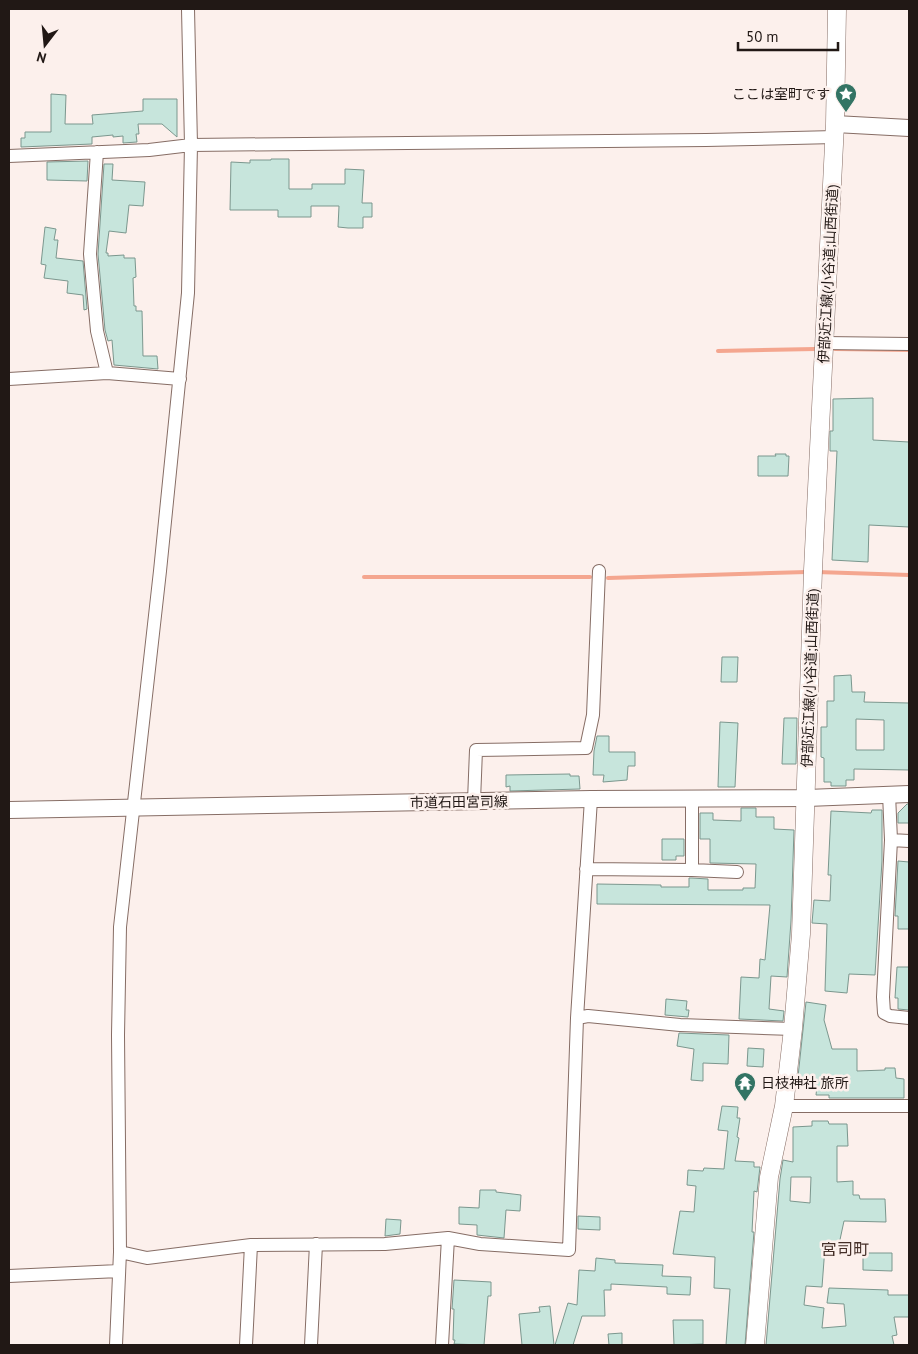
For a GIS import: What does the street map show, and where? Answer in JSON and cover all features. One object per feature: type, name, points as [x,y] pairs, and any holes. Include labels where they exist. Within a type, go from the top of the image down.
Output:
[{"type":"main road","name":"伊部近江線(小谷道;山西街道)","points":[[755,1345],[769,1177],[784,1106],[801,934],[807,798],[813,570],[835,130],[837,9]]},
{"type":"street","points":[[116,1345],[120,1252],[118,1035],[120,927],[160,571],[188,293],[191,145],[188,9]]},
{"type":"street","points":[[9,156],[149,150],[191,145],[706,140],[835,130],[909,128]]},
{"type":"street","points":[[97,152],[90,254],[97,330],[107,373]]},
{"type":"street","points":[[824,343],[909,344]]},
{"type":"street","points":[[9,379],[107,373],[180,378]]},
{"type":"street","points":[[474,801],[476,750],[586,748],[593,715],[599,571]]},
{"type":"street","points":[[888,794],[891,840],[883,997],[884,1013],[890,1016],[909,1018]]},
{"type":"street","name":"市道石田宮司線","points":[[9,810],[590,799],[807,798],[909,794]]},
{"type":"street","points":[[692,798],[692,870]]},
{"type":"street","points":[[120,1252],[147,1258],[251,1245],[385,1244],[448,1238],[480,1244],[568,1250],[577,1018],[590,799]]},
{"type":"street","points":[[891,840],[909,841]]},
{"type":"street","points":[[586,870],[737,872]]},
{"type":"street","points":[[577,1018],[588,1016],[680,1025],[793,1029]]},
{"type":"street","points":[[784,1106],[909,1106]]},
{"type":"street","points":[[442,1345],[448,1238]]},
{"type":"street","points":[[311,1345],[316,1244]]},
{"type":"street","points":[[246,1345],[251,1245]]},
{"type":"street","points":[[9,1276],[118,1270]]},
{"type":"building","points":[[51,94],[66,95],[65,124],[93,124],[92,115],[143,111],[143,99],[177,99],[177,137],[162,124],[138,124],[139,134],[136,134],[137,142],[123,143],[123,136],[113,137],[113,135],[92,137],[92,144],[21,147],[21,138],[25,138],[25,132],[51,132]]},
{"type":"building","points":[[289,159],[289,189],[312,189],[312,184],[345,184],[345,169],[364,170],[362,203],[372,203],[372,217],[363,217],[363,228],[348,228],[338,227],[339,206],[311,206],[311,217],[278,217],[278,210],[230,210],[231,162],[250,163],[250,160]]},
{"type":"building","points":[[88,161],[87,181],[47,180],[47,162]]},
{"type":"building","points":[[104,164],[113,164],[112,180],[145,182],[143,206],[129,205],[126,233],[109,231],[106,253],[108,253],[108,256],[124,255],[124,258],[135,258],[136,277],[133,278],[134,306],[136,306],[136,311],[142,311],[143,356],[157,356],[158,369],[114,365],[112,340],[108,341],[105,330],[98,254]]},
{"type":"building","points":[[45,227],[56,229],[54,240],[58,240],[56,258],[83,261],[87,309],[84,310],[83,295],[67,293],[68,281],[44,278],[46,265],[41,264]]},
{"type":"building","points":[[873,398],[873,440],[909,442],[909,527],[869,525],[868,562],[832,560],[837,451],[830,451],[830,431],[833,431],[833,399]]},
{"type":"building","points":[[775,454],[786,454],[786,456],[789,456],[788,476],[758,476],[758,456],[776,456]]},
{"type":"building","points":[[722,657],[738,657],[737,682],[721,682]]},
{"type":"building","points":[[851,675],[852,692],[865,692],[864,702],[909,703],[909,770],[854,769],[854,780],[846,780],[846,786],[831,786],[831,782],[824,782],[824,758],[821,757],[821,727],[827,727],[827,701],[834,701],[834,676]],"holes":[[[856,719],[884,720],[884,750],[856,750]]]},
{"type":"building","points":[[784,718],[797,718],[796,764],[782,764]]},
{"type":"building","points":[[720,722],[738,723],[735,787],[718,787]]},
{"type":"building","points":[[597,736],[609,736],[609,752],[635,752],[635,766],[628,766],[627,780],[603,782],[604,775],[593,775]]},
{"type":"building","points":[[570,774],[570,776],[579,776],[580,789],[510,791],[510,786],[506,787],[506,775]]},
{"type":"building","points":[[909,804],[909,823],[898,823],[898,813]]},
{"type":"building","points":[[741,808],[756,808],[756,817],[774,817],[774,829],[794,830],[787,977],[771,976],[769,1009],[784,1011],[783,1021],[739,1019],[741,977],[759,978],[760,959],[765,960],[770,905],[597,904],[597,884],[689,887],[689,878],[692,878],[708,879],[708,890],[755,888],[756,864],[710,863],[710,839],[700,839],[700,813],[713,813],[713,820],[741,821]]},
{"type":"building","points":[[872,810],[882,810],[882,861],[875,975],[849,974],[847,993],[825,991],[827,924],[812,923],[814,900],[830,901],[831,875],[828,875],[831,811],[871,813]]},
{"type":"building","points":[[662,839],[684,839],[684,856],[676,856],[676,860],[662,860]]},
{"type":"building","points":[[898,861],[909,862],[909,929],[898,929],[898,916],[895,916]]},
{"type":"building","points":[[897,967],[909,967],[909,1010],[898,1009],[898,998],[895,998]]},
{"type":"building","points":[[666,999],[687,1001],[686,1010],[689,1010],[688,1017],[665,1015]]},
{"type":"building","points":[[806,1002],[826,1005],[824,1020],[832,1049],[857,1049],[857,1071],[895,1068],[896,1078],[904,1079],[904,1098],[829,1098],[829,1095],[816,1095],[817,1086],[797,1086]]},
{"type":"building","points":[[679,1033],[729,1035],[728,1064],[703,1063],[703,1081],[691,1080],[694,1049],[677,1046]]},
{"type":"building","points":[[748,1048],[764,1049],[763,1067],[747,1066]]},
{"type":"building","points":[[722,1106],[738,1107],[737,1118],[740,1118],[737,1137],[739,1138],[735,1161],[754,1162],[754,1167],[760,1167],[757,1192],[754,1191],[752,1232],[754,1232],[745,1345],[726,1345],[730,1289],[714,1288],[715,1257],[673,1254],[680,1211],[694,1212],[696,1186],[687,1185],[688,1170],[703,1171],[704,1168],[724,1169],[728,1131],[718,1130]]},
{"type":"building","points":[[812,1121],[828,1121],[829,1124],[847,1124],[848,1146],[837,1146],[837,1182],[853,1181],[853,1195],[859,1195],[860,1199],[885,1199],[886,1222],[844,1221],[838,1249],[825,1247],[822,1287],[806,1286],[804,1305],[824,1308],[822,1328],[846,1326],[844,1304],[827,1303],[829,1288],[888,1290],[888,1295],[909,1295],[909,1317],[894,1317],[897,1335],[892,1336],[894,1345],[766,1345],[783,1160],[793,1162],[793,1127],[812,1126]],"holes":[[[791,1177],[811,1177],[810,1203],[790,1201]]]},
{"type":"building","points":[[480,1190],[496,1190],[496,1192],[521,1195],[520,1211],[506,1210],[504,1238],[477,1235],[477,1225],[459,1224],[459,1207],[479,1208]]},
{"type":"building","points":[[578,1216],[600,1217],[600,1230],[578,1229]]},
{"type":"building","points":[[386,1219],[401,1220],[400,1234],[385,1236]]},
{"type":"building","points":[[863,1253],[892,1253],[892,1271],[863,1270]]},
{"type":"building","points":[[596,1258],[615,1260],[615,1263],[663,1265],[662,1276],[691,1277],[690,1295],[667,1294],[667,1287],[611,1284],[611,1290],[604,1290],[605,1316],[582,1316],[573,1345],[555,1345],[568,1303],[577,1305],[579,1270],[595,1271]]},
{"type":"building","points":[[454,1280],[491,1282],[491,1296],[488,1296],[484,1345],[454,1344],[454,1309],[452,1309]]},
{"type":"building","points":[[550,1306],[554,1345],[522,1345],[519,1314],[540,1312],[539,1307]]},
{"type":"building","points":[[673,1320],[703,1320],[703,1344],[674,1345]]},
{"type":"building","points":[[622,1333],[622,1345],[609,1345],[608,1334]]},
{"type":"waterway","points":[[718,351],[815,349]]},
{"type":"waterway","points":[[835,349],[909,350]]},
{"type":"waterway","points":[[608,578],[807,572]]},
{"type":"waterway","points":[[817,572],[909,575]]},
{"type":"waterway","points":[[364,577],[590,577]]},
{"type":"place","name":"ここは室町です","points":[[846,113]]},
{"type":"place","name":"日枝神社 旅所","points":[[745,1102]]},
{"type":"district","name":"宮司町","points":[[845,1249]]}]
